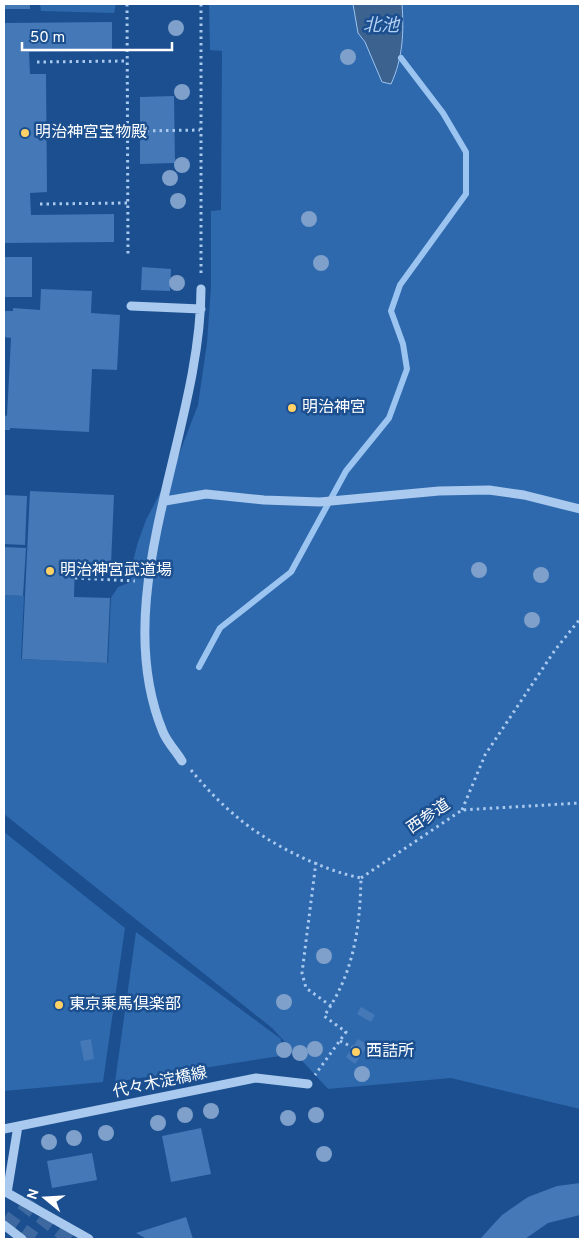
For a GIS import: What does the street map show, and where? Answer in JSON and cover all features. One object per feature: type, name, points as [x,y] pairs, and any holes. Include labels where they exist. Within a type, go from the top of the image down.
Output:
[{"type":"street","points":[[182,760],[164,733],[149,686],[145,639],[148,582],[198,343],[202,289]]},
{"type":"street","points":[[131,306],[201,309]]},
{"type":"street","points":[[165,501],[206,494],[264,500],[338,502],[439,491],[489,490],[524,495],[580,509]]},
{"type":"street","name":"代々木淀橋線","points":[[4,1129],[256,1078],[308,1084]]},
{"type":"street","points":[[18,1126],[6,1192],[90,1239]]},
{"type":"street","points":[[4,1225],[22,1239]]},
{"type":"path","points":[[127,4],[128,257]]},
{"type":"path","points":[[201,4],[202,289]]},
{"type":"path","points":[[37,62],[127,61]]},
{"type":"path","points":[[75,132],[200,130]]},
{"type":"path","points":[[40,204],[128,204]]},
{"type":"path","points":[[75,578],[123,580]]},
{"type":"path","points":[[462,810],[485,754],[555,650],[580,619]]},
{"type":"path","points":[[182,760],[238,818],[282,847],[345,875],[361,878],[360,916],[354,954],[346,978],[324,1016],[346,1032],[324,1062]]},
{"type":"path","name":"西参道","points":[[361,878],[462,810],[580,804]]},
{"type":"path","points":[[316,862],[302,973],[306,988],[330,1006]]},
{"type":"path","points":[[340,1040],[352,1048]]},
{"type":"shaded area","points":[[40,4],[116,4],[114,13],[41,11]]},
{"type":"shaded area","name":"明治神宮","points":[[209,4],[580,4],[580,1109],[451,1078],[328,1089],[272,1028],[4,814],[4,595],[24,596],[21,659],[108,663],[111,598],[118,587],[131,582],[132,565],[146,520],[176,462],[198,405],[207,343],[211,287],[211,211],[221,210],[222,51],[210,50]]},
{"type":"shaded area","name":"東京乗馬倶楽部","points":[[4,832],[125,928],[103,1082],[4,1091]]},
{"type":"shaded area","points":[[136,932],[281,1039],[280,1056],[115,1082]]},
{"type":"water","name":"北池","points":[[353,4],[402,4],[402,45],[391,84],[382,82],[365,42],[358,33]]},
{"type":"building","points":[[4,4],[30,4],[30,9],[4,9]]},
{"type":"building","name":"明治神宮宝物殿","points":[[112,22],[112,51],[29,52],[30,74],[46,74],[47,192],[30,193],[31,215],[114,214],[114,242],[4,243],[4,23]]},
{"type":"building","points":[[174,96],[175,163],[140,164],[140,97]]},
{"type":"building","points":[[4,257],[32,257],[32,297],[4,297]]},
{"type":"building","points":[[142,267],[171,269],[170,291],[141,290]]},
{"type":"building","points":[[41,289],[92,291],[91,313],[120,315],[117,370],[92,369],[89,432],[10,428],[10,430],[4,430],[4,415],[7,416],[11,338],[4,337],[4,311],[13,311],[13,308],[40,310]]},
{"type":"building","name":"明治神宮武道場","points":[[30,491],[114,495],[111,564],[75,562],[74,597],[110,598],[107,663],[22,659]]},
{"type":"building","points":[[4,495],[27,496],[25,545],[4,544]]},
{"type":"building","points":[[4,547],[26,548],[23,596],[4,595]]},
{"type":"building","points":[[361,1007],[375,1015],[371,1022],[357,1014]]},
{"type":"building","points":[[91,1039],[94,1059],[84,1061],[80,1041]]},
{"type":"building","name":"西詰所","points":[[358,1039],[368,1045],[355,1064],[346,1057]]},
{"type":"building","points":[[201,1128],[211,1174],[171,1182],[162,1136]]},
{"type":"building","points":[[92,1153],[97,1180],[52,1188],[47,1161]]},
{"type":"building","points":[[580,1183],[580,1215],[548,1223],[525,1239],[480,1239],[502,1215],[528,1197],[557,1186]]},
{"type":"building","points":[[186,1217],[193,1239],[147,1239],[136,1233]]},
{"type":"waterway","points":[[199,667],[220,628],[291,572],[346,471],[389,418],[407,369],[403,344],[391,311],[400,285],[466,194],[466,152],[443,113],[401,58]]},
{"type":"tunnel","points":[[22,1202],[71,1239]]},
{"type":"tunnel","points":[[4,1218],[34,1239]]},
{"type":"place","name":"明治神宮宝物殿","points":[[25,133]]},
{"type":"place","name":"明治神宮","points":[[292,408]]},
{"type":"place","name":"明治神宮武道場","points":[[50,571]]},
{"type":"place","name":"東京乗馬倶楽部","points":[[59,1005]]},
{"type":"place","name":"西詰所","points":[[356,1052]]}]
